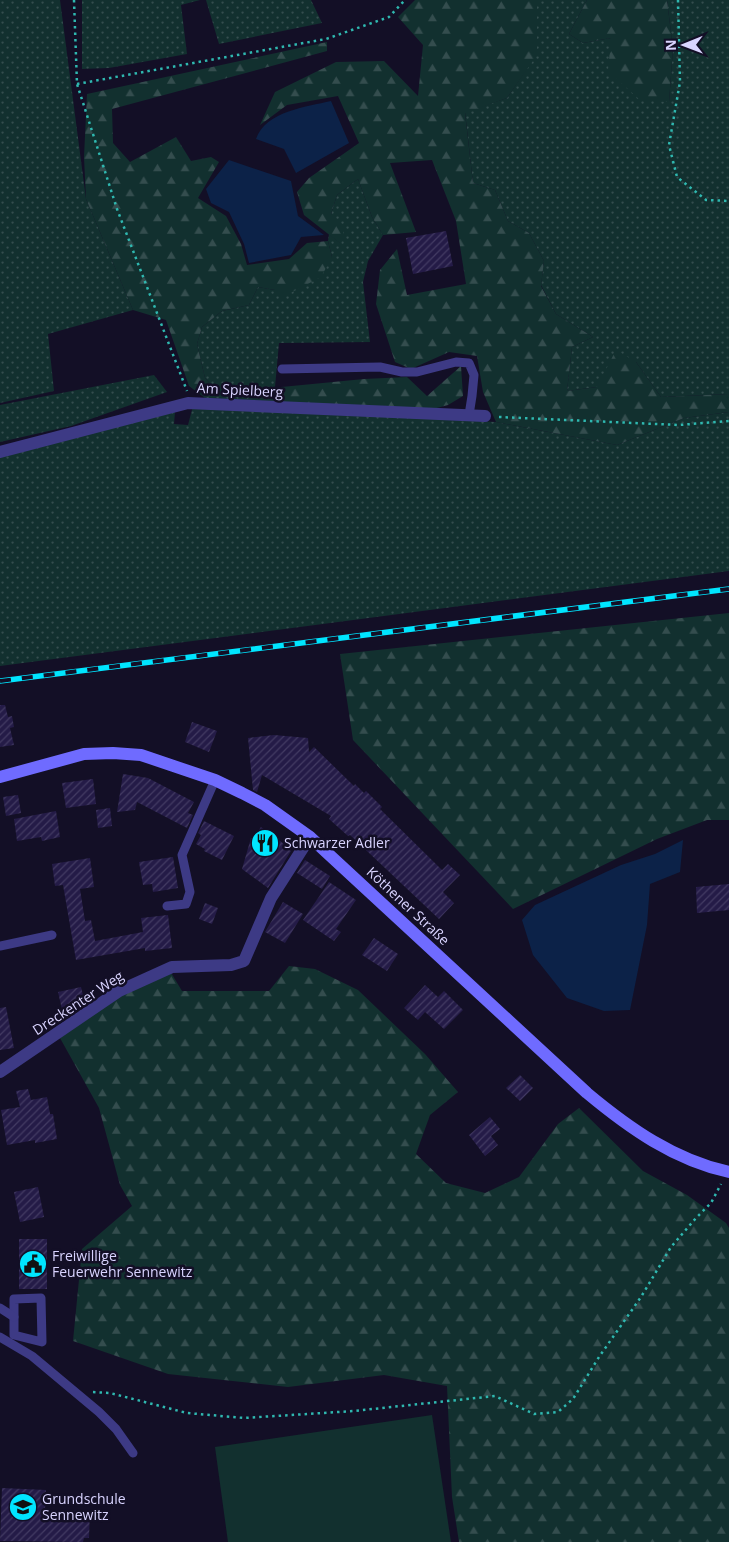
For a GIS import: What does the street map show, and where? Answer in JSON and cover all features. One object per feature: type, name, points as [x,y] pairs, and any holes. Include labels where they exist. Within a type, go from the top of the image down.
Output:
[{"type":"main road","name":"Köthener Straße","points":[[0,777],[84,754],[113,753],[141,755],[215,780],[264,805],[310,837],[587,1093],[624,1124],[672,1153],[728,1172]]},
{"type":"street","name":"Am Spielberg","points":[[0,452],[188,402],[485,416]]},
{"type":"street","name":"Dreckenter Weg","points":[[0,1072],[119,991],[172,967],[231,965],[244,961],[271,898],[310,837]]},
{"type":"lane","points":[[282,369],[380,367],[402,372],[416,372],[456,362],[469,363],[474,375],[469,415]]},
{"type":"lane","points":[[167,906],[186,904],[190,892],[182,855],[215,780]]},
{"type":"lane","points":[[0,946],[52,936]]},
{"type":"lane","points":[[41,1298],[42,1342],[14,1335],[14,1318],[14,1299],[41,1298]]},
{"type":"lane","points":[[0,1308],[14,1318]]},
{"type":"lane","points":[[0,1337],[32,1356],[99,1412],[116,1429],[132,1453]]},
{"type":"path","points":[[74,0],[77,84],[117,209],[186,387],[188,402]]},
{"type":"path","points":[[77,84],[326,39],[389,17],[405,0]]},
{"type":"path","points":[[678,0],[680,82],[669,145],[677,177],[706,200],[729,201]]},
{"type":"path","points":[[485,416],[679,426],[729,421]]},
{"type":"path","points":[[74,1392],[110,1393],[187,1414],[244,1418],[354,1411],[495,1396],[534,1414],[558,1412],[573,1399],[599,1357],[641,1297],[671,1247],[711,1203],[728,1172]]},
{"type":"green space","points":[[0,0],[60,0],[86,199],[133,310],[48,334],[54,391],[0,403]]},
{"type":"green space","points":[[82,0],[200,0],[181,5],[187,54],[109,68],[82,69]]},
{"type":"green space","points":[[206,0],[311,0],[322,23],[219,44]]},
{"type":"green space","points":[[415,0],[537,0],[537,55],[507,98],[465,113],[473,183],[495,190],[508,221],[529,233],[544,261],[541,286],[556,314],[593,337],[572,347],[567,391],[597,387],[616,350],[636,362],[661,397],[729,394],[729,412],[684,418],[617,445],[496,422],[483,392],[477,356],[449,352],[411,369],[395,362],[376,304],[380,270],[397,249],[407,295],[466,284],[456,221],[432,160],[390,163],[416,232],[383,235],[372,217],[358,179],[337,195],[331,214],[344,229],[341,244],[304,215],[297,192],[309,178],[359,143],[338,96],[287,105],[260,125],[275,92],[336,62],[384,61],[418,96],[423,45],[398,17]]},
{"type":"green space","points":[[537,0],[587,0],[569,34],[583,43],[611,38],[669,102],[673,49],[667,0],[729,0],[729,394],[661,397],[636,362],[597,387],[567,391],[572,347],[593,337],[556,314],[541,285],[544,261],[529,233],[508,221],[495,190],[473,183],[465,112],[507,98],[536,55]]},
{"type":"green space","points":[[587,0],[667,0],[673,49],[669,102],[640,100],[608,71],[611,38],[583,43],[569,34]]},
{"type":"green space","points":[[327,42],[327,51],[112,109],[113,143],[130,162],[176,137],[191,161],[211,157],[219,162],[198,198],[226,216],[241,244],[247,265],[289,259],[307,243],[328,241],[332,257],[321,277],[281,298],[275,290],[258,287],[249,305],[222,311],[202,327],[197,344],[205,378],[217,392],[205,398],[189,386],[166,320],[133,310],[86,199],[84,157],[87,94]]},
{"type":"green space","points":[[358,179],[372,217],[383,235],[368,261],[363,282],[370,342],[279,343],[275,387],[260,389],[260,401],[205,398],[217,391],[205,378],[197,344],[202,327],[222,311],[249,305],[258,287],[275,290],[332,257],[328,241],[329,234],[340,243],[331,214],[337,195]]},
{"type":"green space","points":[[461,366],[463,396],[448,405],[433,409],[260,401],[256,396],[261,389],[364,379],[407,377],[427,396]]},
{"type":"green space","points":[[154,375],[167,392],[71,426],[0,442],[0,405]]},
{"type":"green space","points":[[193,406],[496,422],[617,445],[684,418],[729,412],[729,571],[0,666],[0,455],[175,412],[174,424],[188,425]]},
{"type":"green space","points":[[729,613],[729,820],[707,820],[657,839],[513,909],[353,740],[340,654]]},
{"type":"green space","points":[[289,966],[315,969],[358,990],[425,1054],[458,1092],[430,1115],[416,1154],[446,1183],[485,1193],[519,1177],[558,1124],[579,1108],[643,1171],[687,1195],[726,1223],[729,1228],[729,1542],[459,1542],[452,1497],[447,1386],[384,1375],[288,1387],[168,1374],[73,1341],[82,1249],[132,1206],[120,1185],[99,1108],[60,1038],[117,998],[170,971],[182,991],[269,991]]},
{"type":"green space","points":[[432,1415],[451,1542],[228,1542],[215,1447]]},
{"type":"water","points":[[331,101],[349,143],[296,173],[284,149],[256,139],[268,122],[278,116],[299,108]]},
{"type":"water","points":[[229,160],[291,181],[298,216],[324,235],[301,237],[291,255],[249,263],[244,244],[229,212],[211,203],[206,189]]},
{"type":"water","points":[[683,840],[680,872],[650,884],[647,925],[630,1010],[604,1011],[567,998],[533,955],[522,920],[535,905],[621,865],[655,854]]},
{"type":"building","points":[[446,231],[453,266],[413,274],[406,238]]},
{"type":"building","points":[[0,705],[5,705],[8,717],[12,716],[14,727],[10,728],[14,745],[0,747]]},
{"type":"building","points":[[192,722],[217,731],[209,752],[185,742]]},
{"type":"building","points":[[274,735],[308,738],[309,752],[314,747],[354,786],[355,784],[364,793],[366,791],[382,807],[380,809],[442,870],[448,864],[460,875],[443,892],[454,903],[439,919],[350,835],[348,836],[329,819],[331,816],[262,775],[257,792],[253,790],[248,738]]},
{"type":"building","points":[[123,774],[148,778],[194,802],[188,813],[193,815],[187,828],[137,802],[135,810],[117,812]]},
{"type":"building","points":[[93,779],[96,804],[66,808],[62,783]]},
{"type":"building","points":[[18,795],[21,813],[6,816],[3,797]]},
{"type":"building","points":[[110,808],[112,826],[98,828],[96,810]]},
{"type":"building","points":[[56,811],[60,837],[42,841],[41,837],[17,841],[14,819]]},
{"type":"building","points":[[204,821],[234,836],[222,860],[204,851],[205,849],[196,844],[201,835],[198,833]]},
{"type":"building","points":[[261,827],[291,849],[268,888],[242,869],[251,838],[253,839]]},
{"type":"building","points":[[173,857],[178,888],[153,892],[152,884],[143,885],[139,862]]},
{"type":"building","points":[[90,858],[94,887],[80,889],[85,921],[91,920],[95,941],[143,932],[141,918],[168,915],[172,948],[145,951],[145,948],[76,960],[63,885],[55,886],[52,864]]},
{"type":"building","points":[[305,860],[330,876],[322,889],[297,873]]},
{"type":"building","points":[[329,882],[356,900],[336,929],[341,932],[334,941],[303,920]]},
{"type":"building","points":[[729,884],[729,910],[697,913],[696,887]]},
{"type":"building","points":[[283,902],[303,914],[285,943],[265,932]]},
{"type":"building","points":[[205,903],[218,908],[212,924],[199,919]]},
{"type":"building","points":[[374,938],[398,954],[387,971],[362,955]]},
{"type":"building","points":[[425,985],[438,997],[444,991],[463,1010],[444,1029],[425,1012],[418,1020],[404,1008]]},
{"type":"building","points":[[81,987],[85,1004],[74,1012],[63,1014],[58,992]]},
{"type":"building","points":[[6,1007],[14,1048],[0,1050],[0,1008]]},
{"type":"building","points":[[520,1075],[533,1088],[520,1101],[506,1088]]},
{"type":"building","points":[[28,1089],[31,1100],[47,1097],[50,1114],[53,1114],[57,1139],[35,1143],[35,1140],[7,1145],[1,1110],[20,1107],[16,1091]]},
{"type":"building","points":[[490,1117],[500,1129],[491,1136],[498,1145],[485,1156],[469,1135]]},
{"type":"building","points":[[38,1187],[44,1217],[20,1222],[14,1192]]},
{"type":"building","name":"Freiwillige Feuerwehr Sennewitz","points":[[19,1239],[47,1239],[47,1289],[19,1289]]},
{"type":"building","points":[[2,1488],[46,1490],[45,1510],[90,1511],[89,1538],[84,1538],[83,1542],[0,1541]]},
{"type":"railway","points":[[0,681],[729,589]]},
{"type":"place","name":"Schwarzer Adler","points":[[265,843]]},
{"type":"place","name":"Freiwillige Feuerwehr Sennewitz","points":[[33,1264]]},
{"type":"place","name":"Grundschule Sennewitz","points":[[23,1507]]}]
